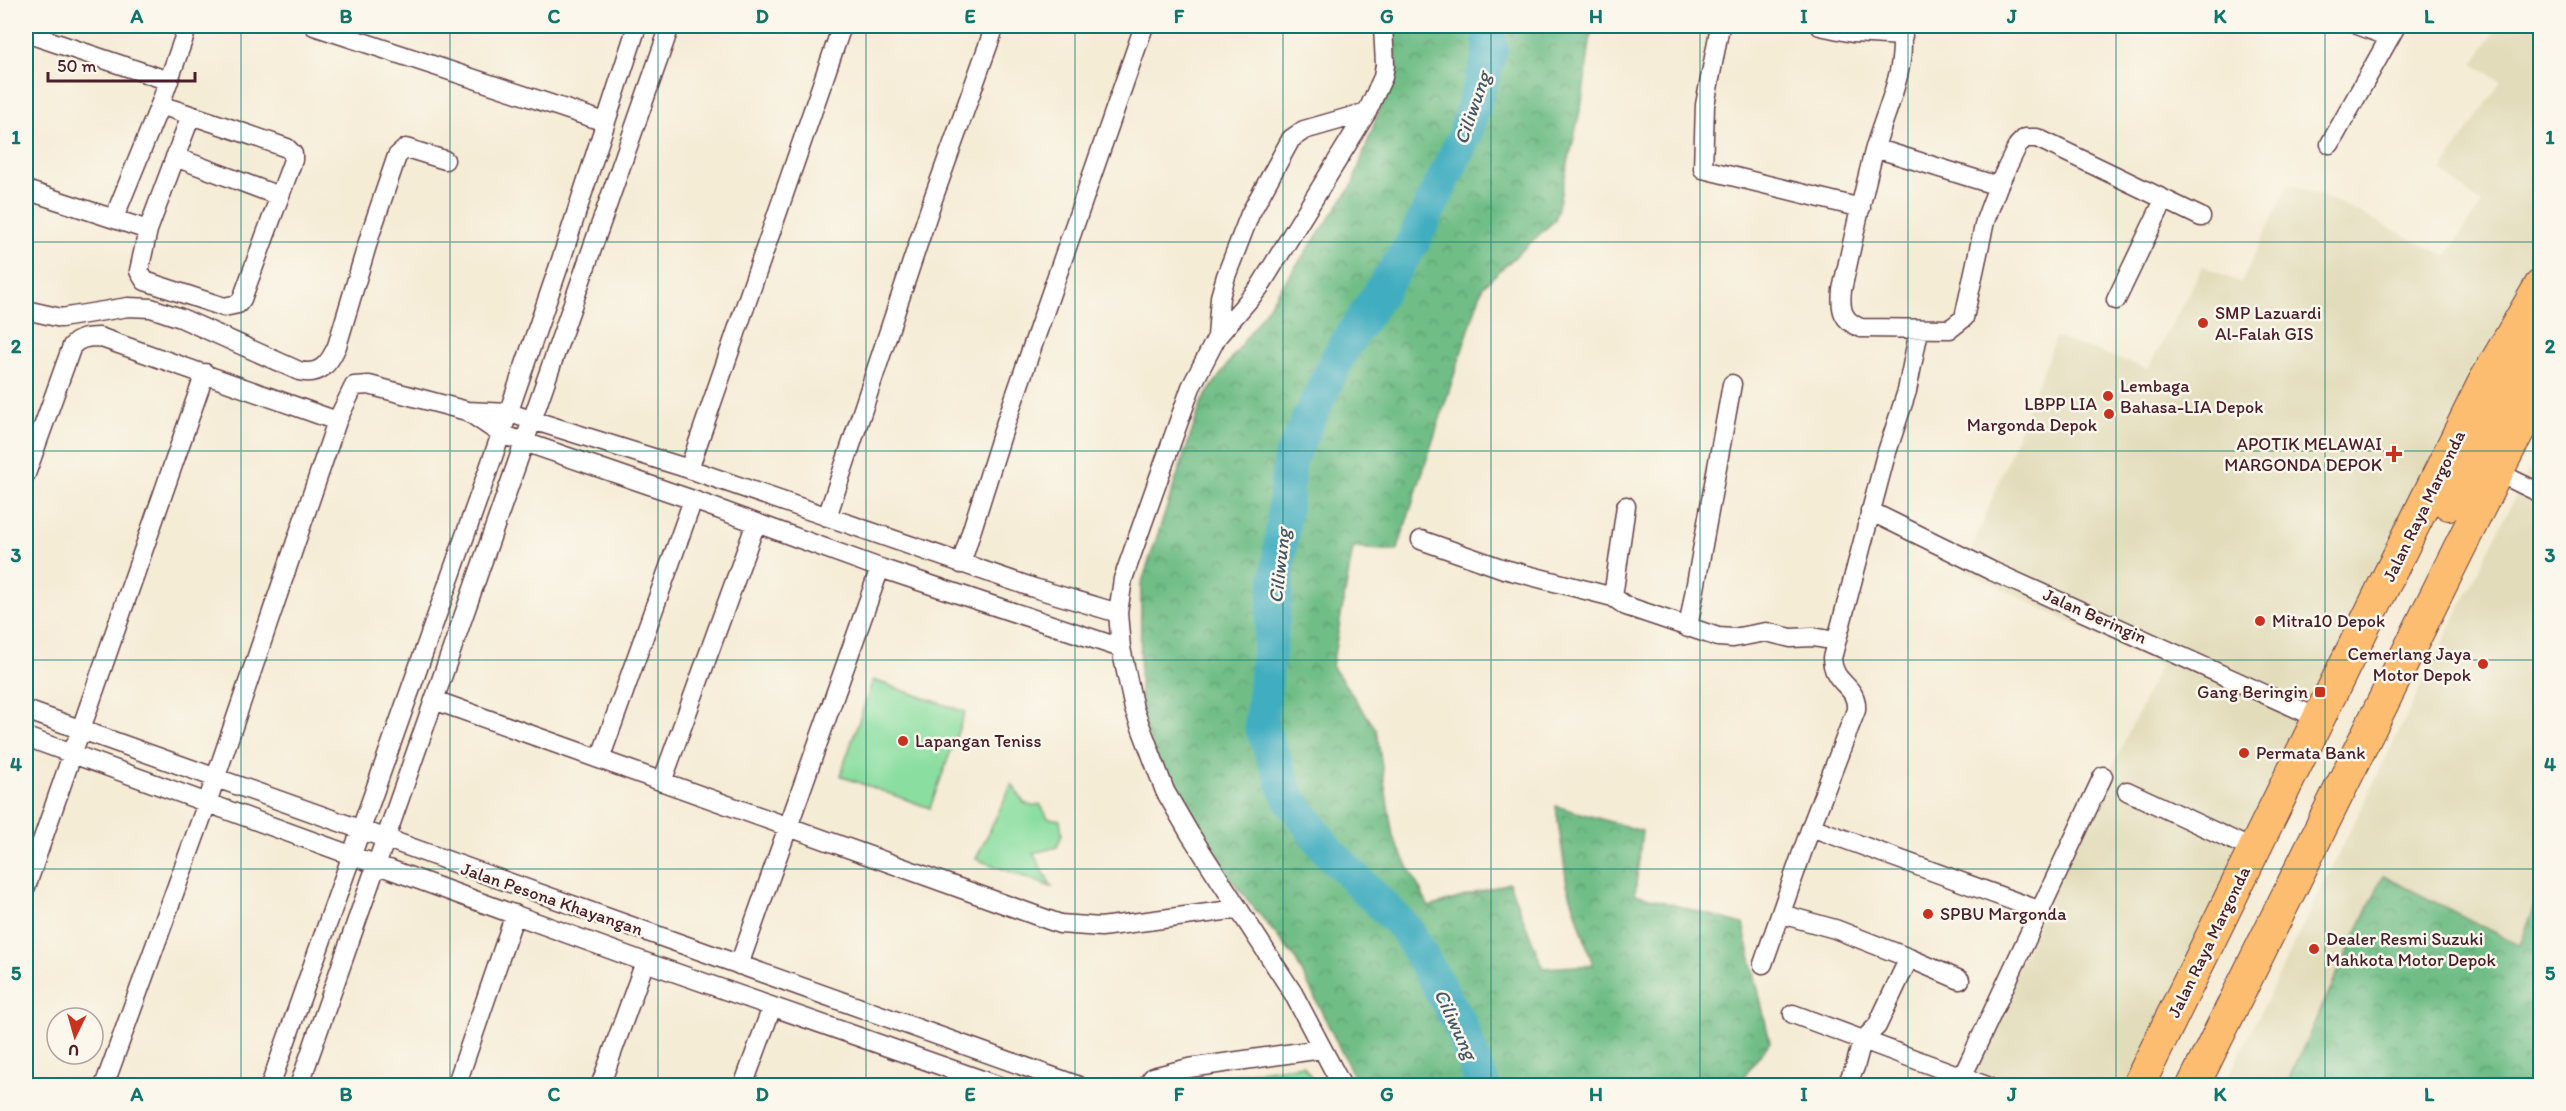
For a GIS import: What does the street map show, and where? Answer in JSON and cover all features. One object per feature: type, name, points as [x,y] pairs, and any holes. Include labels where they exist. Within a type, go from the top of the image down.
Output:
[{"type":"highway","name":"Jalan Raya Margonda","points":[[2160,1086],[2225,957],[2541,286]]},
{"type":"highway","name":"Jalan Raya Margonda","points":[[2138,1086],[2320,719],[2494,390],[2541,331]]},
{"type":"highway","points":[[2213,1086],[2504,476],[2541,389]]},
{"type":"highway","points":[[2193,1086],[2504,476],[2541,425]]},
{"type":"street","points":[[114,218],[160,105],[188,26]]},
{"type":"street","points":[[314,26],[605,122]]},
{"type":"street","points":[[270,1086],[509,413],[637,26]]},
{"type":"street","points":[[299,1086],[379,865],[434,700],[670,26]]},
{"type":"street","points":[[689,469],[842,26]]},
{"type":"street","points":[[827,517],[933,200],[995,26]]},
{"type":"street","points":[[961,564],[1005,425],[1144,26]]},
{"type":"street","points":[[1342,1086],[1293,993],[1165,791],[1134,709],[1121,648],[1118,613],[1123,579],[1191,387],[1217,337],[1259,288],[1367,112],[1383,77],[1385,65],[1383,26]]},
{"type":"street","points":[[1720,26],[1705,105],[1703,169],[1860,208]]},
{"type":"street","points":[[1820,26],[1853,33],[1901,31],[1900,68],[1875,148],[1842,290],[1840,305],[1843,315],[1853,326],[1919,330],[1950,329],[1964,318],[1978,249],[1998,186],[2018,145],[2030,136],[2201,217]]},
{"type":"street","points":[[2330,144],[2393,31],[2360,26]]},
{"type":"street","points":[[26,33],[169,81]]},
{"type":"street","points":[[160,105],[191,115],[291,151],[293,160],[242,299],[233,306],[224,306],[142,278],[139,271],[148,230],[191,115]]},
{"type":"street","points":[[1217,337],[1220,297],[1226,276],[1250,214],[1291,139],[1304,130],[1367,112]]},
{"type":"street","points":[[26,310],[61,318],[128,307],[151,308],[181,318],[299,371],[315,371],[330,362],[337,346],[371,232],[397,156],[406,148],[445,160]]},
{"type":"street","points":[[1875,148],[1998,186]]},
{"type":"street","points":[[175,157],[279,196]]},
{"type":"street","points":[[26,190],[148,230]]},
{"type":"street","points":[[2116,300],[2164,200]]},
{"type":"street","points":[[1763,964],[1811,827],[1856,710],[1852,690],[1840,681],[1832,667],[1832,658],[1870,511],[1907,391],[1919,330]]},
{"type":"street","points":[[26,474],[72,346],[80,339],[99,337],[337,421]]},
{"type":"street","points":[[26,887],[205,373]]},
{"type":"street","points":[[104,1086],[207,804],[337,421],[351,389],[359,384],[467,411],[509,413],[689,469],[961,564],[1118,613]]},
{"type":"street","points":[[1688,628],[1732,384]]},
{"type":"street","points":[[467,411],[501,434],[693,500],[879,568],[1121,648]]},
{"type":"street","points":[[2504,476],[2541,493]]},
{"type":"street","points":[[600,759],[693,500]]},
{"type":"street","points":[[1613,597],[1626,506]]},
{"type":"street","name":"Jalan Beringin","points":[[1870,511],[1992,572],[2320,719]]},
{"type":"street","points":[[662,782],[756,523]]},
{"type":"street","points":[[1421,540],[1504,569],[1613,597],[1626,606],[1718,637],[1733,638],[1766,632],[1791,638],[1813,637],[1836,641]]},
{"type":"street","points":[[740,965],[879,568]]},
{"type":"street","points":[[434,700],[1060,924],[1101,927],[1239,909]]},
{"type":"street","name":"Jalan Pesona Khayangan","points":[[26,710],[387,841],[1079,1086]]},
{"type":"street","name":"Jalan Pesona Khayangan","points":[[26,737],[645,962],[999,1086]]},
{"type":"street","points":[[1963,1080],[2103,776]]},
{"type":"street","points":[[2127,791],[2254,850]]},
{"type":"street","points":[[1811,827],[2041,911]]},
{"type":"street","points":[[456,1086],[514,914]]},
{"type":"street","points":[[1781,914],[1835,929],[1960,980]]},
{"type":"street","points":[[616,951],[625,925]]},
{"type":"street","points":[[1846,1086],[1855,1067],[1862,1041],[1877,1026],[1909,958]]},
{"type":"street","points":[[600,1086],[645,962]]},
{"type":"street","points":[[743,1086],[772,1007]]},
{"type":"street","points":[[1793,1014],[1963,1080],[1987,1086]]},
{"type":"street","points":[[1146,1086],[1154,1077],[1189,1068],[1322,1049]]},
{"type":"shaded area","points":[[2498,26],[2540,26],[2540,278],[2129,1085],[1961,1086],[2160,666],[1964,570],[2056,337],[2148,369],[2203,266],[2241,283],[2289,183],[2339,203],[2446,256],[2482,204],[2441,171],[2501,81],[2473,64]]},
{"type":"shaded area","points":[[2540,446],[2540,893],[2521,945],[2383,876],[2286,1085],[2224,1086]]},
{"type":"green space","points":[[1390,26],[1592,26],[1582,102],[1555,220],[1483,286],[1397,551],[1353,548],[1332,666],[1376,729],[1393,837],[1429,907],[1509,883],[1543,968],[1593,965],[1567,884],[1556,806],[1642,831],[1635,894],[1743,924],[1770,1042],[1737,1085],[1358,1085],[1295,958],[1173,808],[1140,711],[1141,585],[1202,401],[1352,186],[1396,62]]},
{"type":"green space","name":"Lapangan Teniss","points":[[873,680],[965,712],[930,808],[840,776]]},
{"type":"green space","points":[[1012,784],[1024,803],[1032,806],[1040,804],[1048,818],[1060,820],[1062,834],[1057,847],[1033,853],[1052,887],[976,859]]},
{"type":"green space","points":[[2383,876],[2520,945],[2540,893],[2540,1085],[2286,1085]]},
{"type":"green space","points":[[1303,1065],[1316,1085],[1170,1085],[1173,1083]]},
{"type":"waterway","name":"Ciliwung","points":[[1483,1086],[1460,1024],[1406,929],[1329,852],[1289,798],[1261,725],[1290,459],[1339,355],[1413,242],[1465,135],[1491,49],[1487,26]]},
{"type":"place","name":"SMP Lazuardi Al-Falah GIS","points":[[2203,323]]},
{"type":"place","name":"Lembaga Bahasa-LIA Depok","points":[[2108,396]]},
{"type":"place","name":"LBPP LIA Margonda Depok","points":[[2109,414]]},
{"type":"place","name":"APOTIK MELAWAI MARGONDA DEPOK","points":[[2394,454]]},
{"type":"place","name":"Mitra10 Depok","points":[[2260,621]]},
{"type":"place","name":"Cemerlang Jaya Motor Depok","points":[[2483,664]]},
{"type":"place","name":"Gang Beringin","points":[[2320,692]]},
{"type":"place","name":"Lapangan Teniss","points":[[903,741]]},
{"type":"place","name":"Permata Bank","points":[[2244,753]]},
{"type":"place","name":"SPBU Margonda","points":[[1928,914]]},
{"type":"place","name":"Dealer Resmi Suzuki Mahkota Motor Depok","points":[[2314,949]]}]
